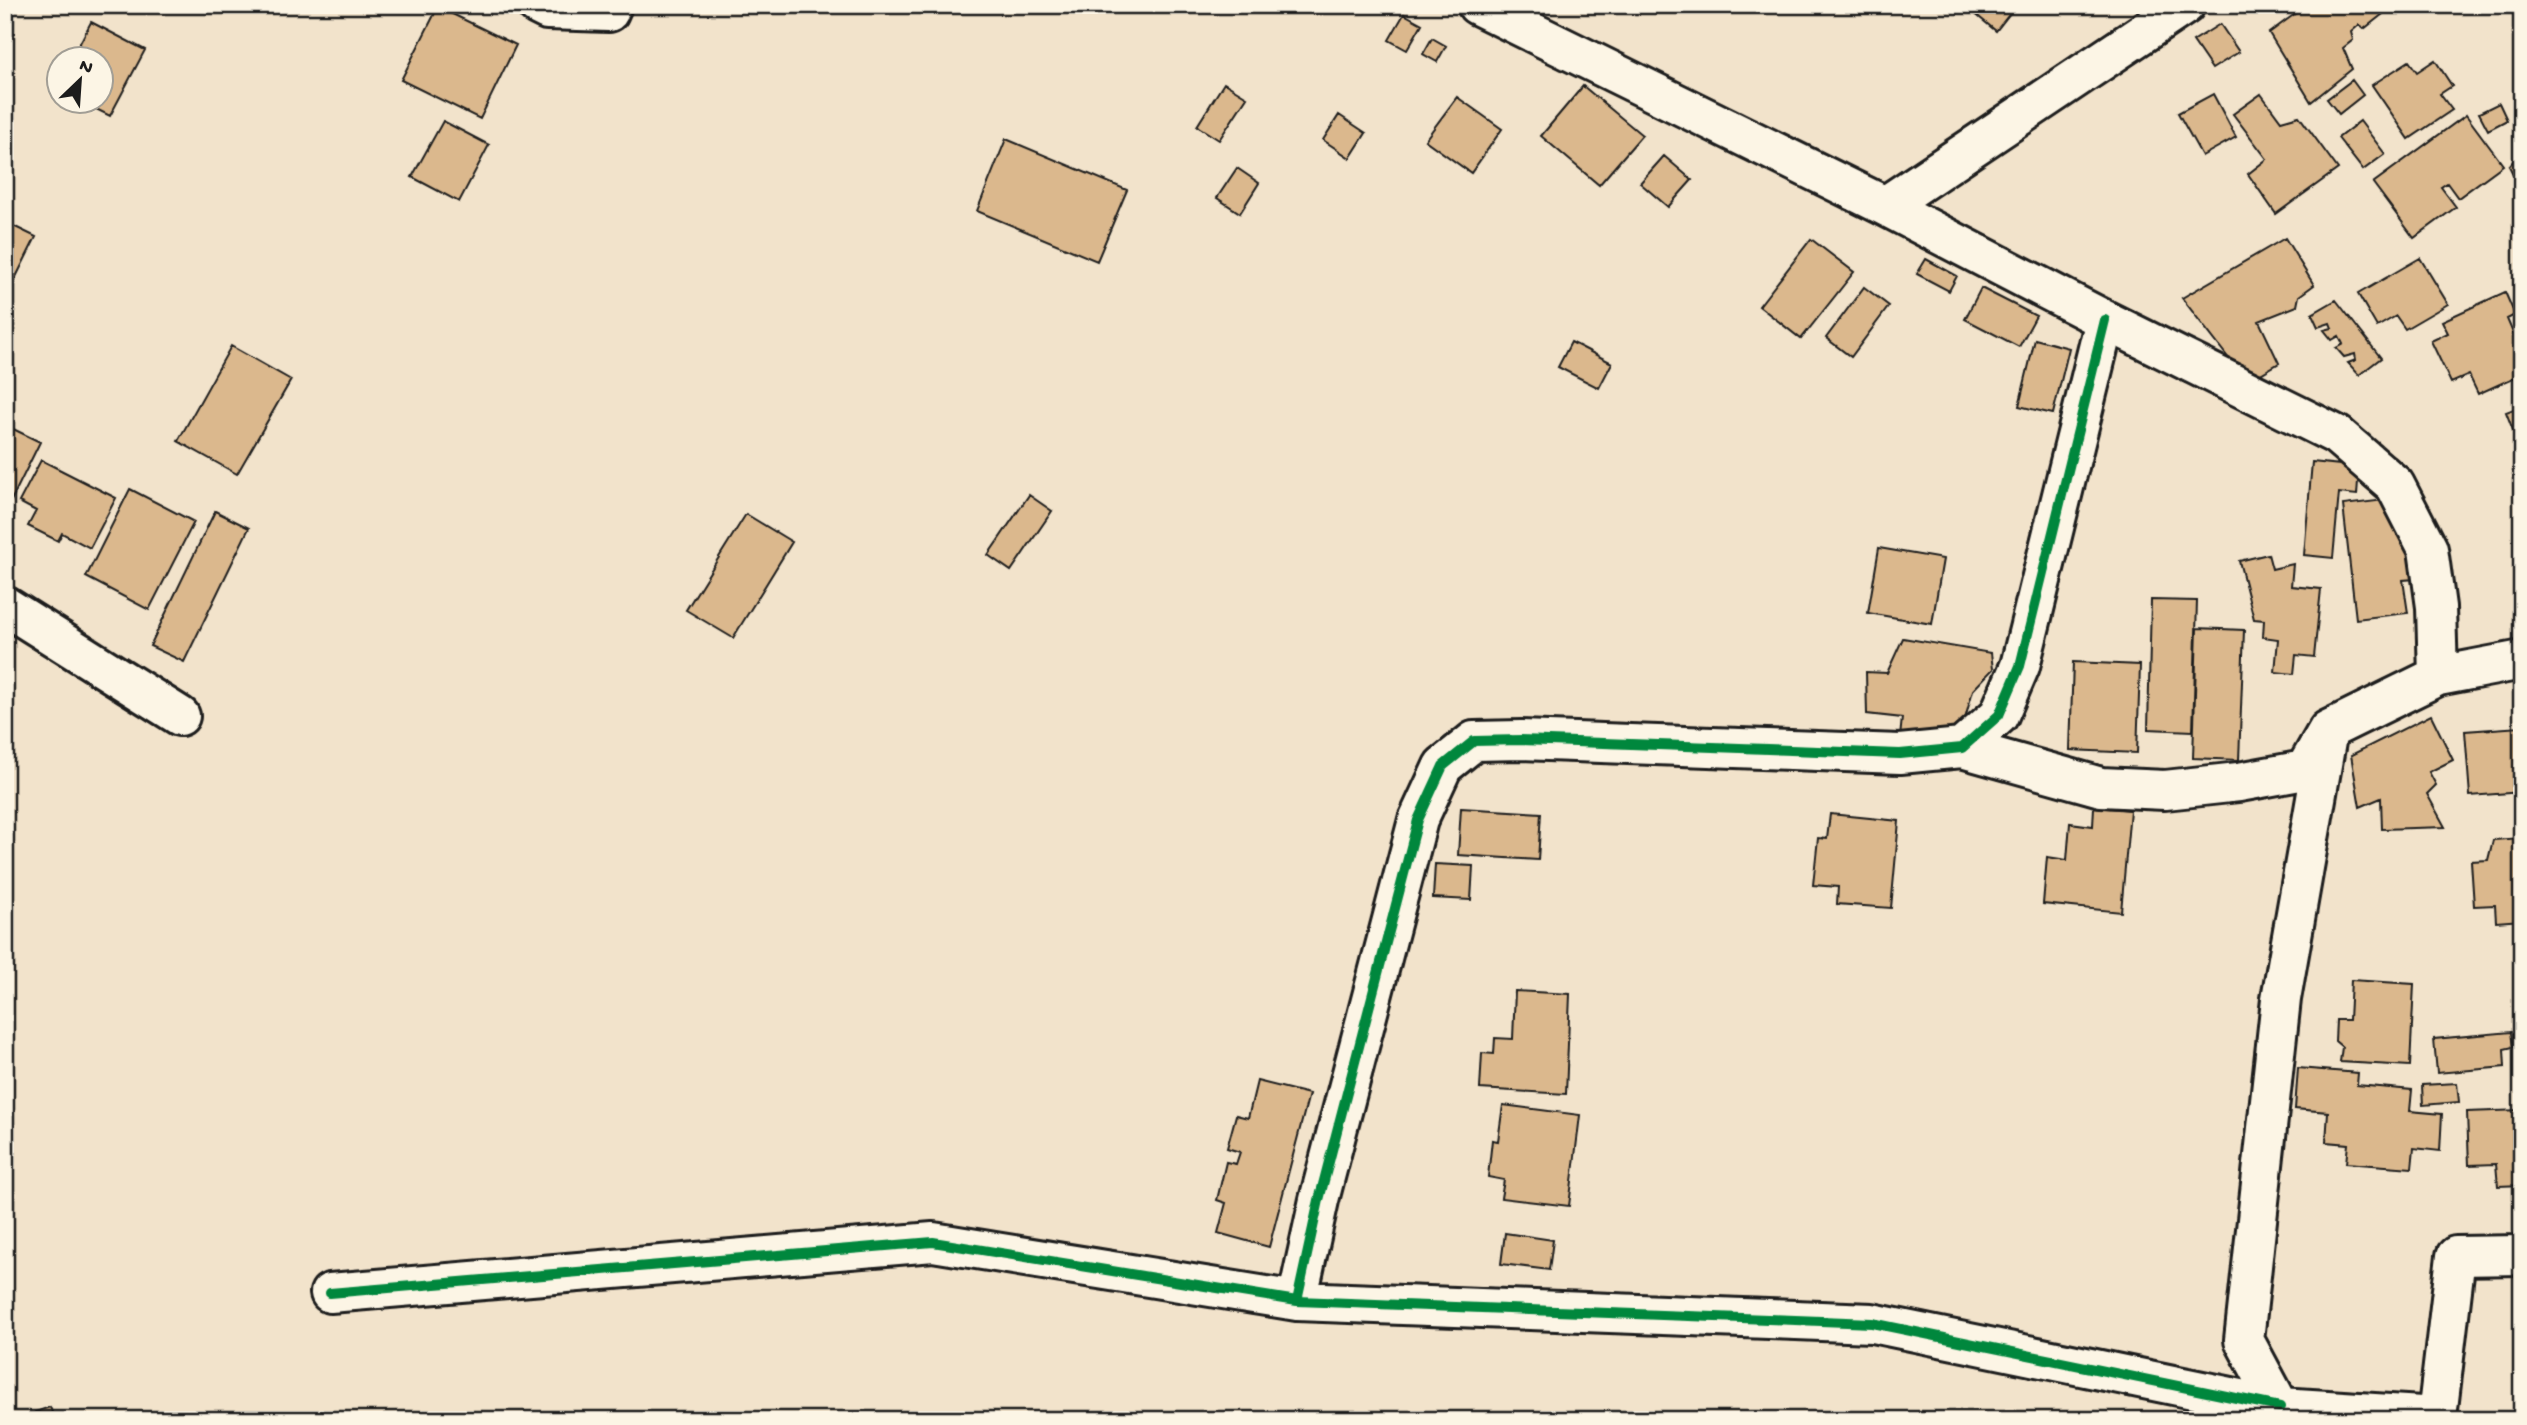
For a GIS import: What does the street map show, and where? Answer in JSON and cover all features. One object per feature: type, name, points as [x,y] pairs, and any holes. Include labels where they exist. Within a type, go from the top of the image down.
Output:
[{"type":"street","points":[[537,5],[547,10],[609,12],[612,5]]},
{"type":"street","points":[[1477,5],[1885,206],[2105,320],[2337,435],[2395,485],[2428,549],[2435,607],[2438,676]]},
{"type":"street","points":[[1885,206],[2185,5]]},
{"type":"street","points":[[1962,748],[1999,715],[2020,666],[2105,320]]},
{"type":"street","points":[[5,606],[180,716]]},
{"type":"street","points":[[1297,1301],[1319,1200],[1418,820],[1443,766],[1474,741],[1521,740],[1900,754],[1962,748],[2101,787],[2165,790],[2239,782],[2305,770],[2328,730],[2438,676],[2522,660]]},
{"type":"street","points":[[2280,1406],[2244,1340],[2281,999],[2328,730]]},
{"type":"street","points":[[330,1293],[933,1241],[1297,1301],[1872,1323],[2280,1406],[2437,1417],[2456,1256],[2522,1255]]},
{"type":"building","points":[[1970,5],[2003,5],[2011,12],[1996,31],[1968,8]]},
{"type":"building","points":[[2307,5],[2384,5],[2383,14],[2364,29],[2359,25],[2351,32],[2353,40],[2343,48],[2352,69],[2311,102],[2269,33]]},
{"type":"building","points":[[438,7],[516,45],[480,119],[401,80]]},
{"type":"building","points":[[1404,14],[1422,24],[1407,50],[1389,40]]},
{"type":"building","points":[[91,22],[145,50],[116,105],[116,46],[78,46]]},
{"type":"building","points":[[2220,24],[2239,52],[2212,69],[2193,41]]},
{"type":"building","points":[[1432,38],[1446,46],[1437,62],[1423,54]]},
{"type":"building","points":[[2435,60],[2452,86],[2440,94],[2452,110],[2409,139],[2372,85],[2409,61],[2417,72]]},
{"type":"building","points":[[2352,80],[2363,95],[2339,114],[2327,99]]},
{"type":"building","points":[[1224,83],[1247,97],[1219,140],[1197,126]]},
{"type":"building","points":[[1583,86],[1642,135],[1599,185],[1541,136]]},
{"type":"building","points":[[2213,94],[2236,137],[2202,156],[2178,113]]},
{"type":"building","points":[[2261,94],[2281,121],[2299,116],[2338,169],[2276,214],[2248,174],[2267,159],[2233,114]]},
{"type":"building","points":[[1457,97],[1502,129],[1471,173],[1425,140]]},
{"type":"building","points":[[2499,103],[2507,120],[2488,130],[2479,113]]},
{"type":"building","points":[[1339,115],[1366,133],[1350,158],[1323,140]]},
{"type":"building","points":[[2466,115],[2503,165],[2458,198],[2447,183],[2441,187],[2456,207],[2414,238],[2373,183]]},
{"type":"building","points":[[443,121],[489,145],[459,202],[412,177]]},
{"type":"building","points":[[2360,121],[2385,154],[2363,170],[2338,138]]},
{"type":"building","points":[[1006,139],[1127,190],[1097,261],[977,211]]},
{"type":"building","points":[[2521,152],[2522,180],[2518,184],[2509,166]]},
{"type":"building","points":[[1664,156],[1692,180],[1668,207],[1640,183]]},
{"type":"building","points":[[1237,168],[1259,183],[1240,213],[1217,198]]},
{"type":"building","points":[[5,222],[36,237],[5,299]]},
{"type":"building","points":[[2285,238],[2314,285],[2299,296],[2297,306],[2259,321],[2279,363],[2247,382],[2182,298]]},
{"type":"building","points":[[1811,239],[1854,272],[1801,339],[1759,306]]},
{"type":"building","points":[[2420,258],[2448,304],[2405,329],[2396,316],[2377,327],[2358,294]]},
{"type":"building","points":[[1926,259],[1957,276],[1949,291],[1917,274]]},
{"type":"building","points":[[1864,287],[1889,306],[1851,357],[1826,338]]},
{"type":"building","points":[[1981,288],[2036,316],[2019,347],[1965,319]]},
{"type":"building","points":[[2505,292],[2515,315],[2507,319],[2518,345],[2522,343],[2522,374],[2478,394],[2469,375],[2451,383],[2431,341],[2448,333],[2442,321]]},
{"type":"building","points":[[2336,300],[2381,358],[2359,375],[2348,363],[2356,360],[2355,354],[2344,357],[2336,348],[2343,344],[2339,336],[2332,340],[2324,330],[2332,328],[2330,323],[2318,327],[2312,314]]},
{"type":"building","points":[[2035,339],[2069,348],[2053,414],[2019,406]]},
{"type":"building","points":[[1571,342],[1612,363],[1599,388],[1558,367]]},
{"type":"building","points":[[231,346],[291,380],[237,474],[178,441]]},
{"type":"building","points":[[2522,406],[2522,453],[2506,412]]},
{"type":"building","points":[[5,425],[40,442],[6,511],[5,511]]},
{"type":"building","points":[[41,460],[116,498],[90,548],[62,533],[58,541],[28,526],[36,511],[19,502]]},
{"type":"building","points":[[2312,462],[2359,467],[2357,495],[2339,493],[2333,558],[2304,555]]},
{"type":"building","points":[[130,489],[194,522],[149,610],[86,577]]},
{"type":"building","points":[[1029,495],[1052,511],[1011,571],[988,555]]},
{"type":"building","points":[[2393,499],[2397,534],[2410,532],[2415,579],[2403,580],[2408,613],[2356,619],[2343,505]]},
{"type":"building","points":[[215,511],[249,528],[184,662],[150,646]]},
{"type":"building","points":[[746,514],[792,542],[733,638],[686,610]]},
{"type":"building","points":[[1879,548],[1943,559],[1932,624],[1868,613]]},
{"type":"building","points":[[2268,554],[2272,569],[2293,564],[2291,586],[2321,589],[2314,657],[2296,655],[2294,674],[2275,672],[2278,639],[2263,637],[2264,620],[2254,619],[2239,561]]},
{"type":"building","points":[[2151,600],[2197,601],[2193,731],[2148,729]]},
{"type":"building","points":[[2197,628],[2244,630],[2239,760],[2193,758]]},
{"type":"building","points":[[1903,638],[1991,653],[1993,669],[1973,690],[1960,737],[1900,737],[1902,718],[1867,714],[1866,672],[1887,673]]},
{"type":"building","points":[[2073,662],[2140,665],[2137,753],[2070,750]]},
{"type":"building","points":[[2431,715],[2453,760],[2429,772],[2436,785],[2427,794],[2445,827],[2382,829],[2381,798],[2360,807],[2351,755]]},
{"type":"building","points":[[2520,727],[2522,792],[2470,796],[2465,731]]},
{"type":"building","points":[[2094,807],[2130,810],[2121,912],[2043,904],[2047,857],[2067,860],[2070,823],[2093,826]]},
{"type":"building","points":[[1461,808],[1541,813],[1538,860],[1458,855]]},
{"type":"building","points":[[1830,814],[1899,821],[1891,908],[1837,904],[1838,887],[1813,885],[1818,838],[1827,839]]},
{"type":"building","points":[[2522,838],[2522,920],[2496,922],[2495,905],[2474,906],[2471,861],[2488,860],[2493,840]]},
{"type":"building","points":[[1435,864],[1473,866],[1471,900],[1433,898]]},
{"type":"building","points":[[2351,980],[2414,984],[2410,1066],[2340,1062],[2342,1047],[2335,1041],[2336,1020],[2349,1020]]},
{"type":"building","points":[[1515,991],[1570,994],[1566,1094],[1480,1089],[1482,1053],[1494,1054],[1495,1038],[1513,1039]]},
{"type":"building","points":[[2511,1032],[2513,1047],[2504,1049],[2505,1067],[2437,1073],[2434,1039]]},
{"type":"building","points":[[2298,1068],[2358,1073],[2357,1085],[2412,1090],[2410,1111],[2442,1114],[2440,1151],[2414,1148],[2412,1168],[2346,1163],[2348,1144],[2326,1142],[2328,1112],[2295,1109]]},
{"type":"building","points":[[1257,1081],[1309,1094],[1269,1247],[1218,1233],[1226,1203],[1217,1200],[1226,1162],[1236,1164],[1240,1152],[1227,1148],[1236,1115],[1248,1118]]},
{"type":"building","points":[[2457,1083],[2459,1102],[2423,1105],[2422,1085]]},
{"type":"building","points":[[1503,1105],[1580,1115],[1569,1206],[1501,1198],[1504,1180],[1488,1177],[1492,1140],[1498,1141]]},
{"type":"building","points":[[2522,1110],[2522,1185],[2498,1186],[2496,1164],[2469,1165],[2467,1112]]},
{"type":"building","points":[[1505,1233],[1553,1240],[1549,1270],[1501,1264]]},
{"type":"building","points":[[50,1407],[55,1420],[38,1420],[35,1412]]},
{"type":"cycle path","points":[[1297,1301],[1319,1200],[1418,820],[1443,766],[1474,741],[1521,740],[1900,754],[1962,748],[1999,715],[2020,666],[2105,320]]},
{"type":"cycle path","points":[[330,1293],[933,1242],[1297,1301],[1872,1323],[2280,1407]]}]
